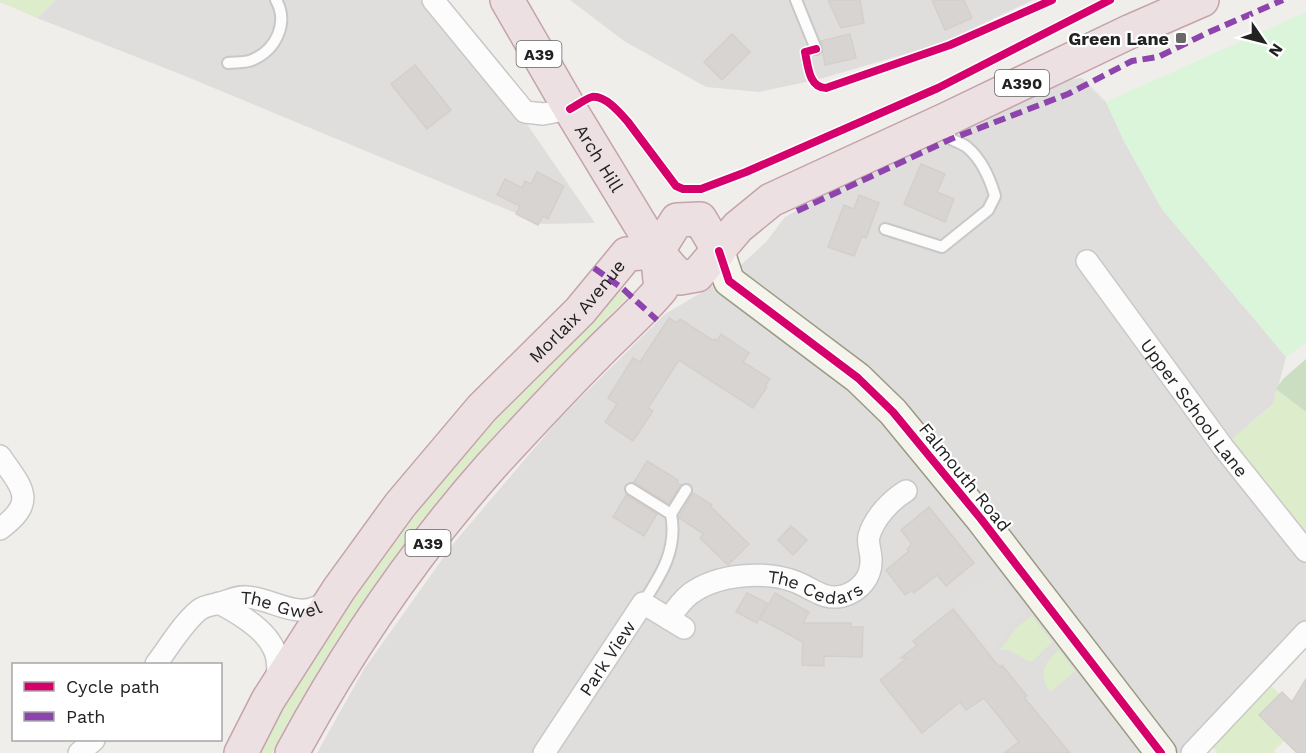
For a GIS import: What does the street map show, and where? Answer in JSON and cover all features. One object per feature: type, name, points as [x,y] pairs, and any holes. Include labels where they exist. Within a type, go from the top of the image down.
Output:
[{"type":"highway","name":"Arch Hill","points":[[507,0],[657,252]]},
{"type":"highway","name":"A390","points":[[657,252],[680,278],[697,275],[749,216],[771,200],[1202,0]]},
{"type":"highway","points":[[657,252],[677,220],[700,219],[718,251]]},
{"type":"highway","name":"Morlaix Avenue","points":[[241,753],[268,700],[339,589],[400,505],[482,408],[580,311],[609,278],[618,262],[627,254],[657,252]]},
{"type":"highway","name":"A39","points":[[292,753],[389,594],[446,519],[551,402],[661,288],[657,252]]},
{"type":"street","points":[[433,0],[525,112],[543,114],[570,109]]},
{"type":"street","name":"Falmouth Road","points":[[718,251],[729,280],[858,378],[893,412],[981,519],[1161,753]]},
{"type":"street","name":"Upper School Lane","points":[[1088,261],[1223,447],[1306,551]]},
{"type":"street","points":[[0,456],[18,482],[23,499],[15,518],[0,529]]},
{"type":"street","name":"The Cedars","points":[[677,624],[679,605],[691,593],[738,576],[781,577],[798,582],[826,597],[842,596],[857,590],[867,578],[870,569],[872,560],[868,540],[871,531],[892,500],[906,490]]},
{"type":"street","name":"The Gwel","points":[[157,663],[178,633],[198,611],[208,605],[235,597],[248,597],[291,610],[309,609],[327,601],[339,589]]},
{"type":"street","name":"The Gwel","points":[[219,603],[250,622],[271,642],[277,657],[278,675],[268,700]]},
{"type":"street","name":"Park View","points":[[544,753],[643,603],[677,624]]},
{"type":"street","points":[[1192,753],[1306,632]]},
{"type":"street","points":[[79,753],[93,741]]},
{"type":"lane","points":[[228,63],[252,61],[276,41],[281,21],[280,7],[276,0]]},
{"type":"lane","points":[[796,0],[816,49]]},
{"type":"lane","points":[[885,229],[942,247],[988,210],[995,196],[991,183],[982,166],[968,148],[951,139],[945,120]]},
{"type":"lane","points":[[631,489],[671,514]]},
{"type":"lane","points":[[643,603],[669,559],[673,528],[671,514],[686,490]]},
{"type":"shaded area","points":[[55,0],[433,0],[491,72],[595,223],[542,224],[180,74],[37,18]]},
{"type":"shaded area","points":[[570,0],[1033,0],[940,44],[816,80],[759,92],[706,87],[624,41]]},
{"type":"shaded area","points":[[1082,78],[1106,102],[1124,141],[1162,209],[1286,357],[1274,403],[1229,442],[1306,542],[1306,626],[1184,753],[317,753],[364,669],[453,544],[560,418],[665,314],[728,277],[766,242],[785,217],[853,179],[1061,80]]},
{"type":"shaded area","points":[[996,573],[1006,587],[1003,589],[1015,604],[1018,601],[1026,612],[1015,620],[992,651],[955,604]]},
{"type":"green space","points":[[0,0],[55,0],[37,18]]},
{"type":"green space","points":[[1306,12],[1306,343],[1286,357],[1162,209],[1124,141],[1106,102]]},
{"type":"green space","points":[[617,288],[628,297],[526,402],[432,511],[347,627],[308,689],[272,753],[256,753],[267,732],[384,549],[468,445]]},
{"type":"green space","points":[[1306,359],[1306,412],[1276,389],[1283,379]]},
{"type":"green space","points":[[1276,389],[1306,412],[1306,542],[1229,442],[1274,403]]},
{"type":"green space","points":[[1032,616],[1052,642],[1033,661],[1028,661],[1009,650],[1000,650],[1017,627]]},
{"type":"green space","points":[[1059,650],[1075,671],[1050,692],[1044,680],[1044,669]]},
{"type":"green space","points":[[1268,685],[1280,694],[1259,715],[1280,736],[1292,733],[1274,751],[1275,753],[1217,753],[1212,746]]},
{"type":"building","points":[[828,0],[860,0],[864,23],[841,28]]},
{"type":"building","points":[[932,0],[964,0],[972,18],[945,30]]},
{"type":"building","points":[[732,34],[750,52],[722,80],[704,62]]},
{"type":"building","points":[[850,34],[856,58],[825,65],[821,41]]},
{"type":"building","points":[[415,65],[451,110],[427,129],[391,84]]},
{"type":"building","points":[[921,164],[945,174],[937,192],[954,199],[945,222],[904,204]]},
{"type":"building","points":[[537,172],[564,186],[548,219],[543,216],[538,225],[516,214],[520,206],[497,195],[505,179],[522,188],[525,181],[531,184]]},
{"type":"building","points":[[859,195],[879,203],[866,238],[862,236],[854,256],[828,247],[844,205],[854,209]]},
{"type":"building","points":[[669,318],[677,323],[680,319],[714,341],[715,339],[717,341],[721,334],[749,353],[743,362],[770,379],[753,408],[679,360],[648,408],[653,411],[633,441],[605,422],[617,404],[608,398],[633,358],[640,362]]},
{"type":"building","points":[[647,461],[678,480],[677,482],[681,485],[669,504],[634,482]]},
{"type":"building","points":[[693,493],[712,505],[711,507],[749,544],[728,565],[700,538],[704,534],[679,518]]},
{"type":"building","points":[[626,495],[657,514],[644,536],[613,517]]},
{"type":"building","points":[[929,507],[974,563],[946,586],[937,575],[914,593],[912,590],[905,595],[886,570],[909,551],[907,549],[912,544],[901,530]]},
{"type":"building","points":[[791,526],[807,540],[793,555],[778,540]]},
{"type":"building","points":[[747,593],[767,603],[757,623],[736,612]]},
{"type":"building","points":[[775,593],[809,612],[803,623],[851,623],[851,627],[863,627],[862,657],[824,656],[824,666],[802,665],[803,642],[760,619]]},
{"type":"building","points":[[953,609],[996,663],[1000,667],[1002,665],[1027,696],[1024,697],[1027,701],[1070,753],[1004,753],[1019,742],[984,698],[966,710],[960,702],[922,733],[880,680],[907,658],[901,658],[917,645],[913,641]]},
{"type":"building","points":[[1306,679],[1306,753],[1297,753],[1259,715],[1282,692],[1292,702]]},
{"type":"marked path","points":[[797,211],[951,139],[1068,94],[1132,61],[1158,57],[1283,0]]},
{"type":"marked path","points":[[594,268],[622,288],[657,320]]},
{"type":"cycle path","points":[[816,49],[805,52],[808,70],[816,84],[826,88],[950,45],[1052,0]]},
{"type":"cycle path","points":[[570,109],[592,97],[607,102],[628,122],[676,186],[683,189],[701,189],[746,172],[938,88],[1110,0]]},
{"type":"cycle path","points":[[719,251],[729,281],[858,378],[893,412],[981,519],[1161,753]]},
{"type":"place","name":"Green Lane","points":[[1181,38]]}]
